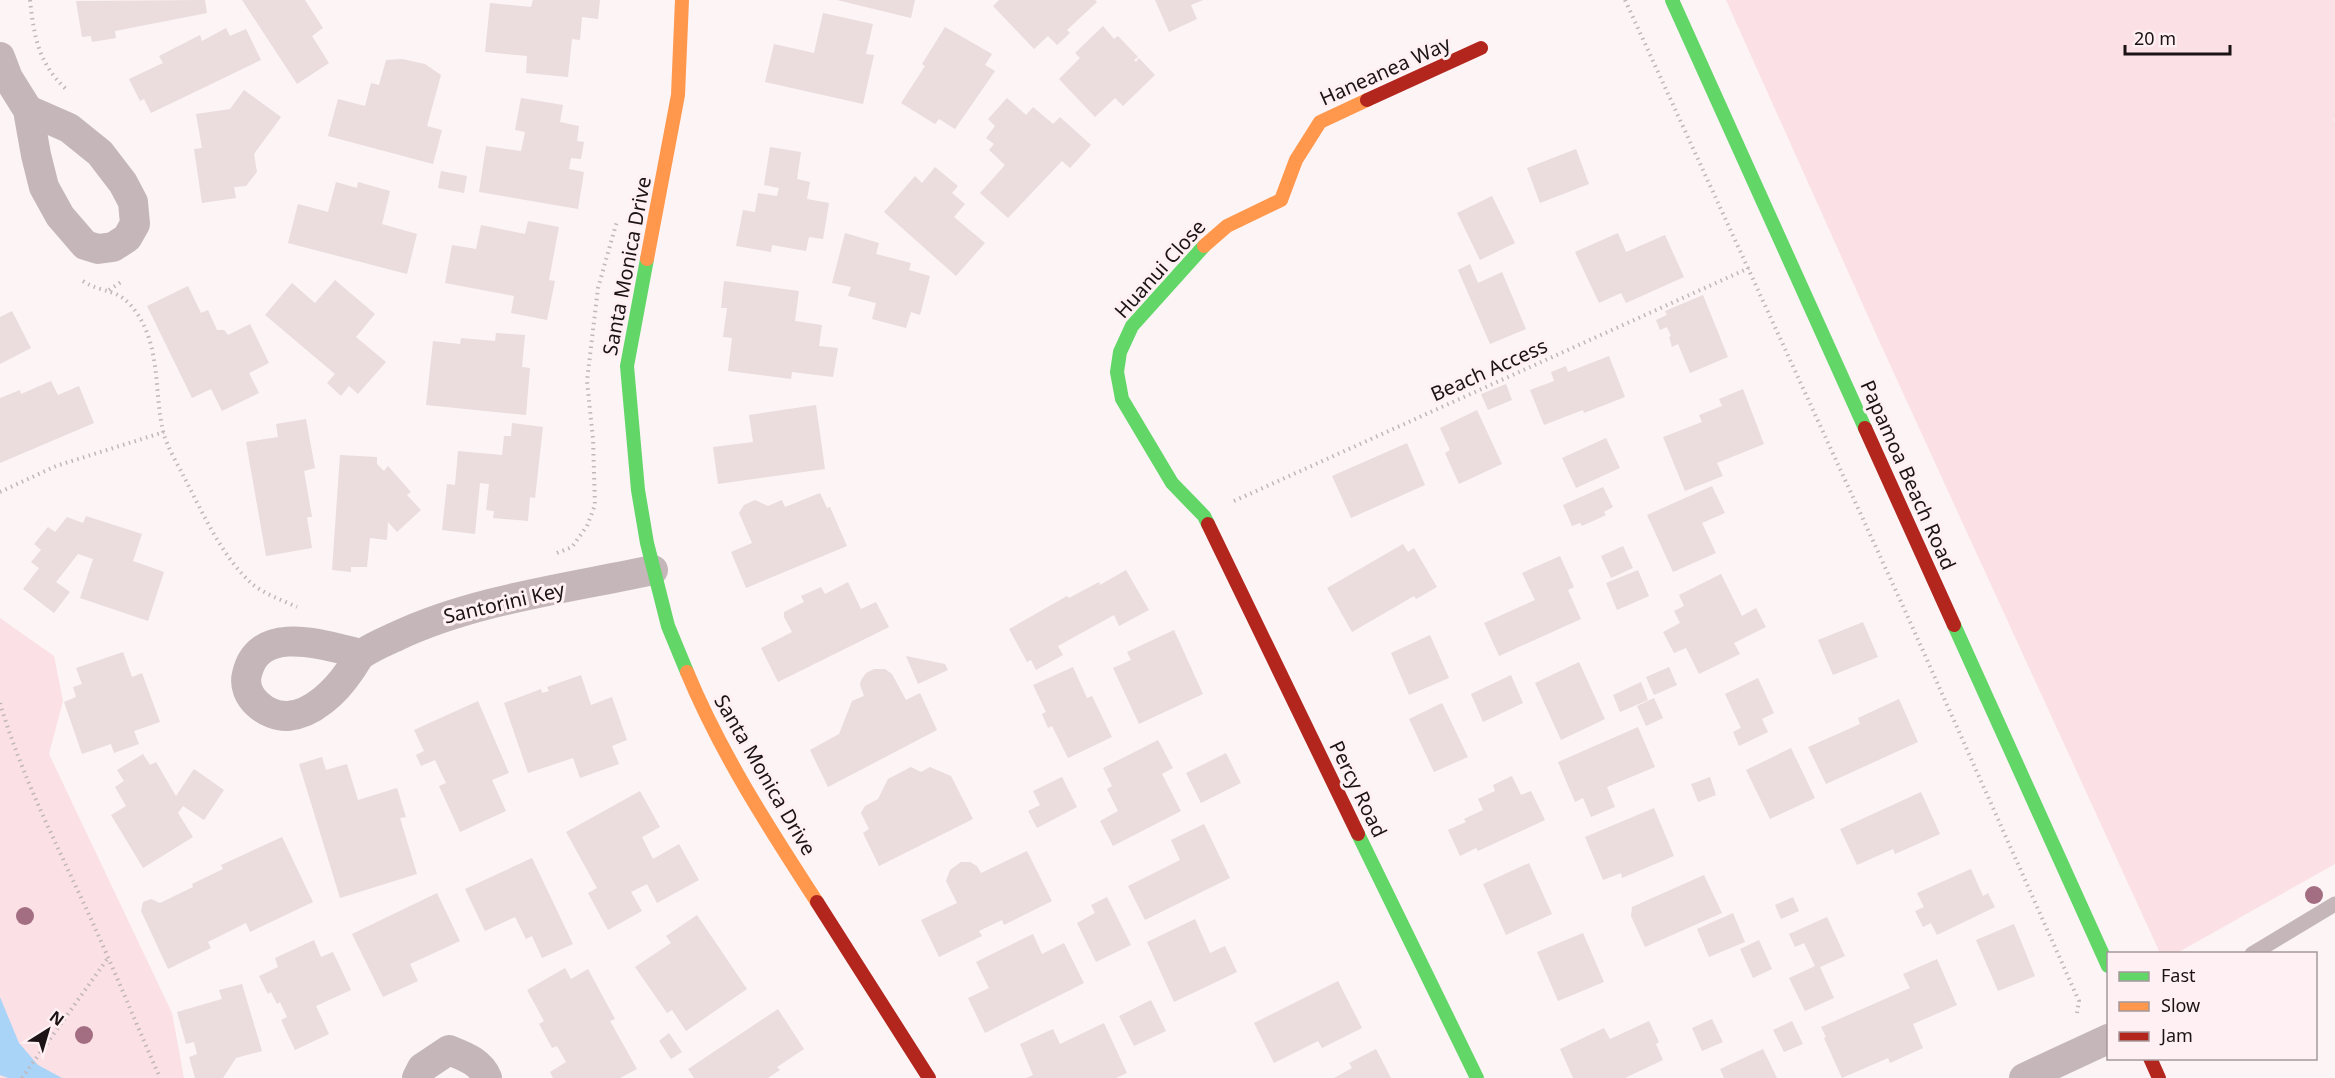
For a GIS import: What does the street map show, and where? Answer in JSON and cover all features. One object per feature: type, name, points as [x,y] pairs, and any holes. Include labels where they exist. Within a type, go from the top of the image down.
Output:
[{"type":"street","name":"Santa Monica Drive","points":[[682,0],[678,94],[627,366],[638,490],[653,570],[668,626],[695,691],[728,758],[766,823],[929,1078]]},
{"type":"street","name":"Papamoa Beach Road","points":[[1672,0],[2107,962]]},
{"type":"street","name":"Haneanea Way","points":[[1281,200],[1296,160],[1320,122],[1481,48]]},
{"type":"street","points":[[0,57],[8,78],[28,110],[44,187],[60,216],[86,245],[98,249],[113,247],[127,238],[135,224],[133,202],[123,183],[100,153],[69,128],[28,110]]},
{"type":"street","name":"Huanui Close","points":[[1204,516],[1172,483],[1122,399],[1118,386],[1118,358],[1126,335],[1205,246],[1234,222],[1281,200]]},
{"type":"street","name":"Percy Road","points":[[1204,516],[1477,1078]]},
{"type":"street","name":"Santorini Key","points":[[361,654],[429,621],[477,608],[653,570]]},
{"type":"street","points":[[2024,1078],[2107,1040]]},
{"type":"street","points":[[417,1078],[422,1068],[449,1050],[470,1058],[487,1078]]},
{"type":"street","points":[[2150,1060],[2159,1078]]},
{"type":"lane","points":[[2255,952],[2335,904]]},
{"type":"path","points":[[1625,0],[1749,268],[2079,1001],[2077,1013]]},
{"type":"path","points":[[552,556],[572,546],[587,526],[595,505],[593,439],[587,381],[598,288],[617,220]]},
{"type":"path","name":"Beach Access","points":[[1204,516],[1242,496],[1786,251]]},
{"type":"path","points":[[110,290],[123,297],[137,313],[147,332],[154,359],[164,432],[182,473],[225,554],[251,583],[300,608]]},
{"type":"path","points":[[0,492],[56,466],[164,432]]},
{"type":"path","points":[[0,703],[12,745],[160,1078]]},
{"type":"path","points":[[22,1078],[108,958]]},
{"type":"shaded area","points":[[1726,0],[2335,0],[2335,120],[2332,117],[2335,122],[2335,864],[2179,952],[2160,952],[1881,345]]},
{"type":"shaded area","points":[[0,618],[54,656],[63,701],[49,754],[172,1013],[184,1078],[0,1078]]},
{"type":"water","points":[[0,997],[19,1043],[38,1065],[62,1078],[8,1078],[0,1075]]},
{"type":"building","points":[[205,0],[207,13],[115,31],[116,38],[92,42],[91,36],[82,37],[76,1]]},
{"type":"building","points":[[242,0],[305,0],[323,28],[312,36],[329,63],[297,84]]},
{"type":"building","points":[[533,0],[600,0],[598,19],[582,17],[580,40],[572,39],[568,77],[526,73],[527,56],[485,52],[490,3],[531,7]]},
{"type":"building","points":[[837,0],[915,0],[911,18]]},
{"type":"building","points":[[999,0],[1095,0],[1097,2],[1067,30],[1070,33],[1057,45],[1048,36],[1034,49],[993,6]]},
{"type":"building","points":[[1155,0],[1203,0],[1191,5],[1197,19],[1169,32]]},
{"type":"building","points":[[823,13],[873,24],[866,54],[874,55],[863,104],[765,82],[774,44],[814,53]]},
{"type":"building","points":[[1103,26],[1114,39],[1118,36],[1138,57],[1134,60],[1136,62],[1139,58],[1155,75],[1123,106],[1115,98],[1095,117],[1059,79],[1080,58],[1075,53]]},
{"type":"building","points":[[945,27],[992,54],[985,65],[995,71],[955,129],[939,119],[935,124],[901,103],[925,66],[922,64]]},
{"type":"building","points":[[226,28],[230,36],[246,29],[261,60],[151,113],[144,99],[140,101],[129,79],[163,63],[159,56],[200,35],[202,41]]},
{"type":"building","points":[[402,59],[425,64],[441,75],[427,126],[442,130],[433,164],[328,136],[338,99],[365,106],[371,83],[379,85],[386,60]]},
{"type":"building","points":[[244,90],[281,117],[254,154],[257,172],[246,186],[234,187],[236,198],[202,203],[194,149],[202,148],[196,114],[230,109]]},
{"type":"building","points":[[521,98],[563,105],[560,122],[579,126],[577,141],[584,142],[581,159],[571,158],[569,169],[584,172],[578,209],[479,192],[486,146],[521,151],[525,132],[515,130]]},
{"type":"building","points":[[1007,98],[1026,115],[1033,107],[1053,124],[1060,117],[1091,145],[1070,168],[1062,161],[1008,218],[980,193],[1005,165],[989,150],[994,144],[986,138],[995,126],[988,119]]},
{"type":"building","points":[[770,147],[801,152],[797,179],[810,182],[807,199],[829,203],[823,239],[809,237],[806,251],[772,245],[771,252],[736,246],[743,210],[755,212],[758,193],[777,196],[779,188],[764,185]]},
{"type":"building","points":[[1576,149],[1589,184],[1540,203],[1527,168]]},
{"type":"building","points":[[935,167],[958,186],[952,193],[965,204],[954,217],[985,243],[956,276],[884,212],[915,176],[922,183]]},
{"type":"building","points":[[441,171],[467,176],[464,193],[438,188]]},
{"type":"building","points":[[336,182],[357,188],[358,182],[390,191],[382,224],[417,234],[407,274],[288,243],[298,204],[328,212]]},
{"type":"building","points":[[1492,196],[1515,243],[1480,260],[1457,213]]},
{"type":"building","points":[[528,221],[559,227],[549,280],[555,281],[547,320],[511,313],[514,296],[445,283],[452,245],[476,249],[481,225],[525,234]]},
{"type":"building","points":[[845,233],[879,243],[876,254],[911,263],[909,270],[930,276],[920,315],[911,312],[906,328],[872,319],[876,303],[848,296],[851,287],[832,283]]},
{"type":"building","points":[[1618,233],[1626,252],[1665,235],[1684,277],[1626,303],[1621,293],[1599,303],[1575,252]]},
{"type":"building","points":[[1470,264],[1478,283],[1502,272],[1526,329],[1490,344],[1458,270]]},
{"type":"building","points":[[335,280],[375,314],[356,337],[386,362],[358,394],[349,386],[341,396],[327,383],[335,374],[265,315],[292,283],[315,303]]},
{"type":"building","points":[[724,281],[799,291],[795,321],[822,325],[819,346],[838,348],[833,377],[792,372],[791,379],[728,371],[732,338],[723,337],[727,308],[721,308]]},
{"type":"building","points":[[188,286],[201,313],[208,310],[217,330],[224,330],[228,335],[250,324],[269,363],[249,373],[259,393],[222,411],[211,389],[192,398],[147,306]]},
{"type":"building","points":[[1703,295],[1728,357],[1690,373],[1678,344],[1672,347],[1667,327],[1660,330],[1656,320],[1667,315],[1665,311]]},
{"type":"building","points":[[12,311],[31,348],[0,364],[0,317]]},
{"type":"building","points":[[496,333],[525,335],[522,367],[530,368],[526,415],[426,405],[433,341],[460,344],[461,338],[495,341]]},
{"type":"building","points":[[1609,356],[1625,397],[1544,425],[1530,390],[1554,381],[1551,372],[1566,366],[1568,372]]},
{"type":"building","points":[[51,381],[58,395],[79,386],[94,423],[0,463],[0,398],[20,390],[21,394]]},
{"type":"building","points":[[1506,384],[1512,400],[1488,410],[1481,394]]},
{"type":"building","points":[[1743,389],[1764,444],[1717,463],[1723,476],[1685,491],[1663,437],[1702,422],[1699,415],[1722,406],[1719,399]]},
{"type":"building","points":[[816,405],[825,469],[718,484],[713,447],[753,442],[749,415]]},
{"type":"building","points":[[1477,410],[1502,464],[1459,484],[1445,453],[1450,450],[1440,428]]},
{"type":"building","points":[[306,419],[315,468],[304,471],[312,517],[307,517],[312,548],[266,556],[246,442],[278,437],[276,424]]},
{"type":"building","points":[[512,423],[543,427],[535,498],[530,497],[528,521],[493,518],[494,511],[486,510],[489,484],[480,483],[475,534],[442,530],[447,484],[455,485],[458,451],[502,455],[504,436],[511,436]]},
{"type":"building","points":[[1606,438],[1620,468],[1576,488],[1562,458]]},
{"type":"building","points":[[1407,443],[1425,485],[1351,518],[1332,476]]},
{"type":"building","points":[[340,455],[377,457],[377,464],[384,471],[388,466],[411,492],[407,495],[421,510],[397,532],[388,522],[387,540],[370,538],[367,567],[351,567],[351,572],[332,570]]},
{"type":"building","points":[[1712,486],[1725,513],[1702,523],[1716,553],[1673,572],[1647,515]]},
{"type":"building","points":[[1603,487],[1613,507],[1604,512],[1606,515],[1582,526],[1580,523],[1572,526],[1563,505]]},
{"type":"building","points":[[820,493],[827,508],[830,507],[847,546],[746,588],[731,552],[752,543],[739,513],[744,505],[755,500],[768,506],[782,500],[785,507]]},
{"type":"building","points":[[86,516],[142,534],[133,561],[164,572],[148,621],[80,598],[93,559],[78,554],[56,582],[70,592],[54,613],[23,589],[39,568],[31,562],[41,550],[34,544],[48,527],[55,532],[67,517],[83,523]]},
{"type":"building","points":[[1403,544],[1408,552],[1414,548],[1437,587],[1416,599],[1414,596],[1352,632],[1327,588]]},
{"type":"building","points":[[1623,546],[1633,568],[1611,578],[1601,556]]},
{"type":"building","points":[[1560,556],[1574,587],[1568,590],[1581,619],[1499,656],[1484,623],[1535,600],[1522,573]]},
{"type":"building","points":[[1126,570],[1149,610],[1119,626],[1114,615],[1058,646],[1063,655],[1036,670],[1031,660],[1027,662],[1009,629],[1067,596],[1069,598],[1099,582],[1100,585]]},
{"type":"building","points":[[1638,570],[1649,596],[1617,610],[1606,583]]},
{"type":"building","points":[[1721,574],[1742,616],[1756,608],[1766,627],[1734,643],[1740,654],[1699,674],[1686,648],[1674,653],[1663,632],[1680,623],[1674,611],[1684,606],[1679,595]]},
{"type":"building","points":[[848,582],[861,609],[876,602],[889,627],[778,682],[761,648],[792,632],[784,617],[784,612],[804,602],[801,596],[821,587],[825,594]]},
{"type":"building","points":[[1863,622],[1878,657],[1833,675],[1818,640]]},
{"type":"building","points":[[1174,630],[1203,694],[1139,724],[1113,668],[1131,660],[1127,652]]},
{"type":"building","points":[[1430,635],[1449,678],[1409,695],[1391,653]]},
{"type":"building","points":[[123,652],[132,677],[142,673],[160,722],[134,731],[139,744],[114,753],[111,744],[82,754],[64,702],[76,697],[73,687],[82,684],[76,668]]},
{"type":"building","points":[[906,656],[945,664],[948,670],[918,684]]},
{"type":"building","points":[[1579,662],[1605,719],[1561,740],[1535,683]]},
{"type":"building","points":[[1073,667],[1087,698],[1092,696],[1112,737],[1068,758],[1052,726],[1048,728],[1042,714],[1046,712],[1033,685]]},
{"type":"building","points":[[1669,667],[1677,685],[1654,695],[1646,677]]},
{"type":"building","points":[[874,669],[885,669],[892,674],[906,700],[920,693],[937,730],[828,787],[810,750],[839,734],[852,701],[864,696],[860,685],[861,680],[866,673]]},
{"type":"building","points":[[581,675],[591,705],[612,697],[627,740],[612,746],[619,764],[580,778],[573,758],[528,773],[504,703],[541,689],[542,693],[549,691],[547,687]]},
{"type":"building","points":[[1511,675],[1523,703],[1483,722],[1471,694]]},
{"type":"building","points":[[1758,678],[1774,713],[1762,719],[1768,732],[1739,746],[1733,732],[1741,728],[1725,694]]},
{"type":"building","points":[[1641,682],[1648,700],[1620,712],[1613,695]]},
{"type":"building","points":[[1654,698],[1663,718],[1646,726],[1637,706]]},
{"type":"building","points":[[1899,699],[1918,742],[1826,784],[1808,747],[1860,724],[1858,718]]},
{"type":"building","points":[[478,701],[509,773],[492,780],[506,811],[460,832],[439,786],[446,783],[435,760],[421,766],[416,755],[424,751],[414,730]]},
{"type":"building","points":[[1442,703],[1468,757],[1434,772],[1409,719]]},
{"type":"building","points":[[1638,727],[1655,767],[1607,787],[1615,807],[1591,817],[1583,798],[1575,802],[1558,762]]},
{"type":"building","points":[[1158,740],[1173,768],[1162,774],[1181,811],[1113,846],[1100,821],[1118,811],[1107,789],[1112,786],[1103,768]]},
{"type":"building","points":[[1791,748],[1815,798],[1770,819],[1746,770]]},
{"type":"building","points":[[1226,753],[1241,783],[1201,803],[1186,773]]},
{"type":"building","points":[[143,754],[150,765],[156,762],[176,796],[194,769],[224,790],[204,820],[183,806],[178,813],[193,837],[143,868],[111,815],[126,806],[115,787],[124,781],[117,770]]},
{"type":"building","points":[[322,757],[326,770],[347,764],[358,800],[397,788],[406,817],[400,818],[417,874],[340,898],[299,764]]},
{"type":"building","points":[[911,767],[921,772],[930,767],[951,776],[973,819],[879,866],[863,833],[869,829],[861,813],[865,806],[878,799],[888,779]]},
{"type":"building","points":[[1512,776],[1521,795],[1531,791],[1545,820],[1478,851],[1476,848],[1460,856],[1448,830],[1466,822],[1464,819],[1483,810],[1478,799],[1495,791],[1493,785]]},
{"type":"building","points":[[1062,777],[1077,807],[1037,828],[1028,811],[1040,805],[1033,791]]},
{"type":"building","points":[[1710,777],[1716,795],[1698,802],[1691,784]]},
{"type":"building","points":[[640,791],[660,827],[642,837],[653,859],[679,844],[699,880],[657,903],[647,884],[631,892],[642,911],[608,930],[588,893],[597,888],[566,832]]},
{"type":"building","points":[[1921,792],[1940,834],[1895,854],[1893,849],[1857,865],[1840,829]]},
{"type":"building","points":[[1654,808],[1674,856],[1622,878],[1621,873],[1603,880],[1585,837]]},
{"type":"building","points":[[1204,824],[1230,878],[1145,920],[1128,886],[1180,860],[1171,840]]},
{"type":"building","points":[[282,837],[313,902],[250,932],[246,923],[208,942],[211,948],[168,969],[141,911],[143,902],[151,899],[160,903],[223,869],[221,865]]},
{"type":"building","points":[[1027,851],[1052,901],[1004,925],[1002,920],[979,931],[982,936],[939,957],[921,920],[957,903],[946,881],[950,870],[961,862],[970,862],[977,866],[981,873]]},
{"type":"building","points":[[532,858],[573,944],[542,958],[532,936],[526,939],[515,917],[485,931],[465,889]]},
{"type":"building","points":[[1529,863],[1552,914],[1506,935],[1483,884]]},
{"type":"building","points":[[1971,869],[1983,896],[1988,893],[1995,907],[1937,935],[1931,923],[1923,927],[1915,911],[1924,907],[1917,893]]},
{"type":"building","points":[[1704,875],[1722,913],[1645,947],[1631,916],[1632,907]]},
{"type":"building","points":[[437,893],[460,941],[410,964],[418,981],[383,997],[352,934]]},
{"type":"building","points":[[1107,897],[1131,945],[1096,962],[1077,923],[1095,913],[1091,905]]},
{"type":"building","points":[[1793,897],[1799,911],[1781,919],[1775,905]]},
{"type":"building","points":[[1733,913],[1745,942],[1709,957],[1697,929]]},
{"type":"building","points":[[697,915],[747,989],[686,1031],[672,1010],[667,1013],[635,967],[671,943],[666,936]]},
{"type":"building","points":[[1827,917],[1845,956],[1820,967],[1834,998],[1805,1011],[1789,978],[1815,966],[1804,943],[1795,947],[1789,934]]},
{"type":"building","points":[[1195,919],[1210,953],[1225,946],[1237,972],[1174,1002],[1147,942]]},
{"type":"building","points":[[2014,924],[2035,976],[1998,991],[1976,940]]},
{"type":"building","points":[[1583,933],[1604,982],[1558,1001],[1537,952]]},
{"type":"building","points":[[1033,934],[1042,954],[1064,943],[1084,983],[985,1033],[968,998],[989,988],[976,962]]},
{"type":"building","points":[[314,940],[321,957],[333,952],[351,990],[316,1006],[329,1034],[295,1050],[281,1020],[287,1017],[280,1002],[277,1004],[271,992],[268,994],[259,976],[278,967],[275,958]]},
{"type":"building","points":[[1759,940],[1772,969],[1753,978],[1740,949]]},
{"type":"building","points":[[1937,959],[1957,1005],[1913,1024],[1923,1048],[1890,1063],[1888,1058],[1842,1078],[1821,1027],[1910,988],[1903,974]]},
{"type":"building","points":[[565,968],[571,979],[588,969],[615,1019],[610,1021],[637,1069],[620,1078],[553,1078],[550,1072],[566,1062],[557,1046],[552,1048],[539,1024],[544,1021],[527,990]]},
{"type":"building","points":[[1338,981],[1362,1028],[1322,1048],[1318,1041],[1274,1063],[1254,1023]]},
{"type":"building","points":[[242,984],[262,1051],[236,1058],[223,1078],[195,1078],[189,1057],[197,1054],[194,1042],[186,1044],[177,1012],[222,999],[219,990]]},
{"type":"building","points":[[1151,1000],[1166,1031],[1134,1046],[1119,1016]]},
{"type":"building","points":[[778,1009],[804,1049],[777,1067],[780,1070],[768,1078],[694,1078],[688,1069]]},
{"type":"building","points":[[1712,1019],[1723,1042],[1702,1051],[1692,1028]]},
{"type":"building","points":[[1649,1021],[1659,1042],[1656,1044],[1663,1060],[1625,1078],[1573,1078],[1560,1049],[1604,1028],[1610,1039]]},
{"type":"building","points":[[1792,1021],[1803,1044],[1784,1052],[1773,1030]]},
{"type":"building","points":[[1104,1023],[1127,1073],[1116,1078],[1026,1078],[1033,1075],[1020,1044],[1053,1029],[1060,1044]]},
{"type":"building","points":[[669,1033],[682,1052],[671,1059],[659,1041]]},
{"type":"building","points":[[1376,1049],[1391,1078],[1334,1078],[1352,1068],[1349,1063]]},
{"type":"building","points":[[1763,1049],[1777,1078],[1724,1078],[1720,1069]]},
{"type":"traffic: fast","points":[[1672,0],[1865,428]]},
{"type":"traffic: fast","points":[[1204,246],[1132,326],[1120,352],[1117,372],[1122,399],[1172,483],[1204,516],[1208,524]]},
{"type":"traffic: fast","points":[[647,259],[627,366],[638,490],[647,543],[668,626],[687,672]]},
{"type":"traffic: fast","points":[[1954,625],[2107,964]]},
{"type":"traffic: fast","points":[[1358,834],[1477,1078]]},
{"type":"traffic: slow","points":[[647,259],[678,95],[682,0]]},
{"type":"traffic: slow","points":[[1204,246],[1227,226],[1281,200],[1296,160],[1320,122],[1367,100]]},
{"type":"traffic: slow","points":[[687,672],[730,761],[817,902]]},
{"type":"traffic: jam","points":[[1367,100],[1481,48]]},
{"type":"traffic: jam","points":[[1865,428],[1954,625]]},
{"type":"traffic: jam","points":[[1208,524],[1358,834]]},
{"type":"traffic: jam","points":[[817,902],[929,1078]]},
{"type":"traffic: jam","points":[[2151,1060],[2159,1078]]}]
